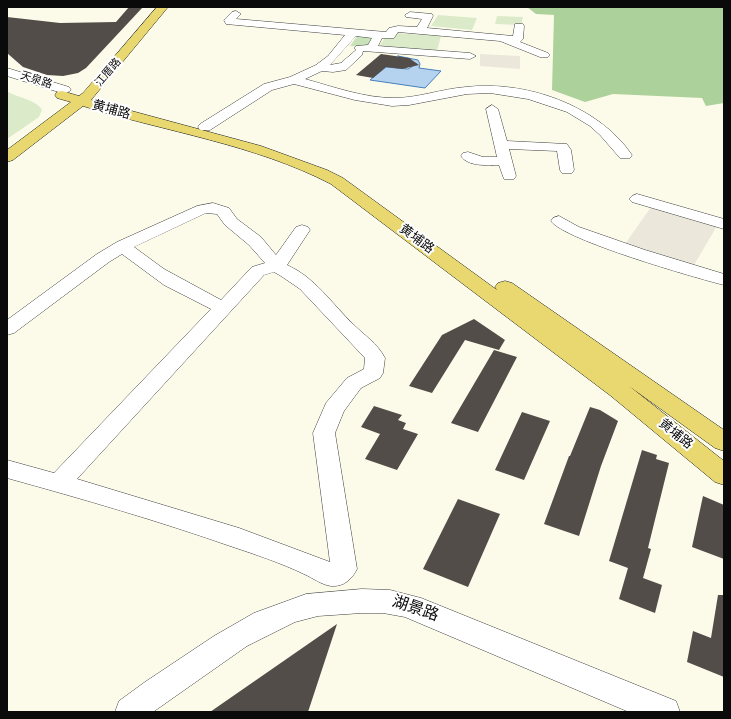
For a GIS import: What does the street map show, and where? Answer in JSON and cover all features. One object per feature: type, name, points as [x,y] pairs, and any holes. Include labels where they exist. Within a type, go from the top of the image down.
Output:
[{"type":"main road","name":"江厝路","points":[[7,148],[75,96],[154,7]]},
{"type":"main road","name":"江厝路","points":[[7,157],[75,96],[163,7]]},
{"type":"main road","name":"黄埔路","points":[[75,96],[294,150],[331,166],[347,175],[724,442]]},
{"type":"main road","name":"黄埔路","points":[[75,96],[276,154],[314,169],[336,181],[619,390],[724,475]]},
{"type":"street","points":[[236,14],[229,20],[230,22],[390,36],[395,29],[518,39],[519,26]]},
{"type":"street","points":[[410,15],[428,16],[421,31]]},
{"type":"street","points":[[498,24],[499,38]]},
{"type":"street","points":[[205,127],[268,87],[294,80],[320,67],[332,58],[353,33]]},
{"type":"street","points":[[371,49],[379,35]]},
{"type":"street","points":[[499,38],[544,55]]},
{"type":"street","points":[[342,47],[470,56]]},
{"type":"street","points":[[320,67],[340,69],[358,53]]},
{"type":"street","name":"天泉路","points":[[7,72],[75,96]]},
{"type":"street","points":[[7,78],[75,96]]},
{"type":"street","points":[[294,80],[354,96],[394,102],[466,90],[523,95],[561,104],[579,112],[608,134],[624,155]]},
{"type":"street","points":[[468,156],[481,161],[514,158],[507,146],[492,109]]},
{"type":"street","points":[[507,146],[562,147],[564,150],[567,170]]},
{"type":"street","points":[[505,160],[509,176]]},
{"type":"street","points":[[637,199],[724,224]]},
{"type":"street","points":[[7,329],[54,296],[103,258],[123,246],[191,214],[203,209],[213,208],[223,211],[231,222],[255,241],[277,267],[289,273],[314,292],[348,330],[370,349],[376,360],[373,373],[354,383],[334,408],[324,433],[344,569],[337,575],[330,574],[239,538],[59,483],[7,469]]},
{"type":"street","points":[[559,221],[573,230],[639,254],[724,280]]},
{"type":"street","points":[[277,267],[302,230]]},
{"type":"street","points":[[123,246],[137,259],[171,281],[223,308]]},
{"type":"street","points":[[59,483],[258,272],[264,268],[277,267]]},
{"type":"street","name":"湖景路","points":[[130,712],[167,683],[211,654],[277,616],[308,606],[375,600],[393,601],[411,607],[665,712]]},
{"type":"green space","points":[[527,7],[724,7],[724,103],[706,106],[702,98],[613,94],[585,102],[552,90],[554,15],[536,14]]},
{"type":"green space","points":[[438,15],[477,18],[472,30],[431,26]]},
{"type":"green space","points":[[497,16],[523,17],[521,25],[495,24]]},
{"type":"green space","points":[[395,33],[441,36],[437,51],[378,49],[385,37]]},
{"type":"green space","points":[[357,36],[373,37],[368,47],[350,46]]},
{"type":"green space","points":[[7,91],[35,103],[42,110],[39,117],[7,139]]},
{"type":"shaded area","points":[[480,54],[520,56],[520,69],[480,66]]},
{"type":"shaded area","points":[[651,207],[717,226],[694,265],[625,244]]},
{"type":"water","points":[[398,56],[418,60],[420,64],[419,68],[441,71],[425,88],[370,80],[386,67],[408,69],[416,64]]},
{"type":"building","points":[[129,7],[143,7],[86,68],[78,73],[63,76],[47,75],[23,67],[7,53],[7,17],[60,23],[116,22]]},
{"type":"building","points":[[381,54],[409,58],[419,65],[402,69],[386,67],[373,78],[356,75]]},
{"type":"building","points":[[474,319],[505,340],[499,350],[465,340],[432,393],[409,386],[442,335]]},
{"type":"building","points":[[494,350],[517,357],[478,432],[451,423]]},
{"type":"building","points":[[374,406],[402,415],[398,420],[406,423],[403,429],[418,434],[397,470],[365,459],[380,434],[361,427]]},
{"type":"building","points":[[590,407],[600,410],[618,421],[601,466],[579,536],[544,524],[569,456]]},
{"type":"building","points":[[522,412],[550,421],[524,480],[495,470]]},
{"type":"building","points":[[642,450],[657,455],[656,459],[669,463],[648,548],[651,549],[643,578],[662,585],[655,613],[619,599],[628,568],[609,561]]},
{"type":"building","points":[[703,496],[724,505],[724,559],[692,547]]},
{"type":"building","points":[[458,499],[500,514],[468,587],[423,569]]},
{"type":"building","points":[[718,595],[724,595],[724,677],[687,662],[693,631],[711,638]]},
{"type":"building","points":[[337,624],[308,712],[210,712]]}]
